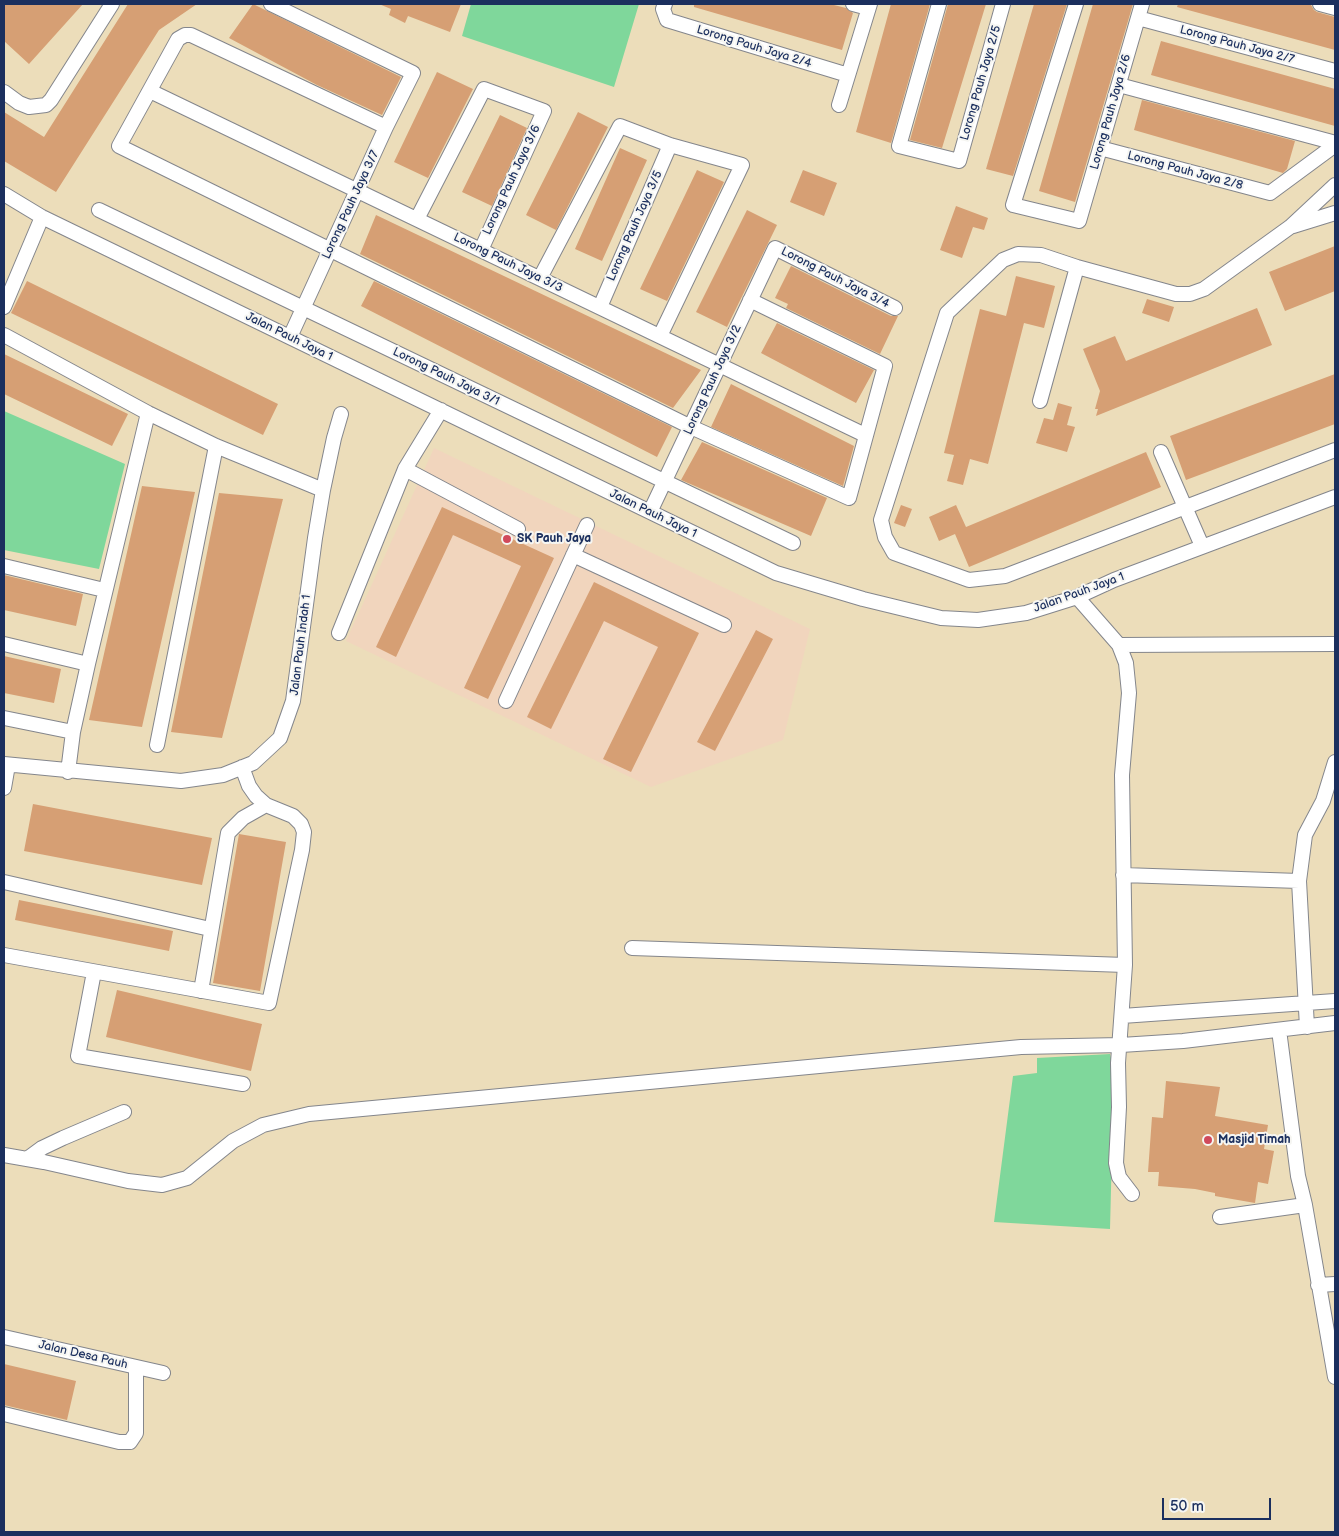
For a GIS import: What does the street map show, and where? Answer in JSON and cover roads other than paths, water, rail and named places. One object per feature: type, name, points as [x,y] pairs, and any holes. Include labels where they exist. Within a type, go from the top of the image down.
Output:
[{"type":"street","points":[[4,92],[19,103],[30,107],[46,105],[112,4]]},
{"type":"street","name":"Lorong Pauh Jaya 3/7","points":[[271,4],[413,73],[386,127],[290,338]]},
{"type":"street","points":[[839,105],[869,6],[853,4]]},
{"type":"street","name":"Lorong Pauh Jaya 2/5","points":[[939,4],[899,146],[959,161],[1003,4]]},
{"type":"street","name":"Lorong Pauh Jaya 2/6","points":[[1076,4],[1013,205],[1079,221],[1142,4]]},
{"type":"street","points":[[1320,4],[1335,8]]},
{"type":"street","name":"Lorong Pauh Jaya 2/4","points":[[664,9],[667,20],[848,75]]},
{"type":"street","name":"Lorong Pauh Jaya 2/7","points":[[1138,18],[1335,71]]},
{"type":"street","points":[[386,127],[191,35],[185,35],[178,39],[119,146],[690,427],[849,498],[885,366],[750,300]]},
{"type":"street","name":"Lorong Pauh Jaya 2/8","points":[[1100,148],[1270,193],[1331,148],[1332,142],[1118,85]]},
{"type":"street","name":"Lorong Pauh Jaya 3/6","points":[[417,219],[484,89],[544,111],[481,250]]},
{"type":"street","name":"Lorong Pauh Jaya 3/3","points":[[150,91],[865,435]]},
{"type":"street","points":[[540,278],[620,126],[670,145],[742,165],[660,336]]},
{"type":"street","name":"Lorong Pauh Jaya 3/5","points":[[600,307],[670,145]]},
{"type":"street","points":[[1335,185],[1290,227],[1204,289],[1190,294],[1176,294],[1077,267],[1041,255],[1018,254],[1003,260],[947,313],[881,520],[885,537],[894,553],[968,580],[1005,576],[1335,450]]},
{"type":"street","name":"Jalan Pauh Jaya 1","points":[[4,194],[42,217],[776,573],[863,599],[941,618],[978,620],[1026,613],[1077,597],[1114,580],[1335,497]]},
{"type":"street","name":"Lorong Pauh Jaya 3/1","points":[[98,210],[793,543]]},
{"type":"street","points":[[1290,227],[1335,213]]},
{"type":"street","points":[[4,307],[42,217]]},
{"type":"street","name":"Lorong Pauh Jaya 3/2","points":[[650,512],[775,248]]},
{"type":"street","name":"Lorong Pauh Jaya 3/4","points":[[775,248],[894,308]]},
{"type":"street","points":[[1040,402],[1077,267]]},
{"type":"street","points":[[4,335],[148,413],[216,446],[323,490]]},
{"type":"street","points":[[339,632],[405,468],[441,410]]},
{"type":"street","points":[[68,772],[73,732],[104,590],[148,413]]},
{"type":"street","name":"Jalan Pauh Indah 1","points":[[6,765],[180,781],[223,775],[253,763],[280,738],[294,701],[314,538],[334,438],[341,414]]},
{"type":"street","points":[[157,745],[216,446]]},
{"type":"street","points":[[1161,452],[1202,546]]},
{"type":"street","points":[[405,468],[518,529]]},
{"type":"street","points":[[506,701],[587,525]]},
{"type":"street","points":[[573,554],[724,625]]},
{"type":"street","points":[[4,566],[104,590]]},
{"type":"street","points":[[1077,597],[1119,646],[1126,663],[1129,693],[1122,775],[1124,965],[1118,1063],[1116,1164],[1119,1177],[1132,1194]]},
{"type":"street","points":[[4,644],[88,664]]},
{"type":"street","points":[[1119,646],[1335,644]]},
{"type":"street","points":[[4,718],[73,732]]},
{"type":"street","points":[[4,788],[6,765]]},
{"type":"street","points":[[4,955],[269,1004],[302,850],[304,832],[301,824],[293,816],[266,805],[256,796],[249,786],[242,767]]},
{"type":"street","points":[[1307,1027],[1299,881],[1305,835],[1323,800],[1334,770]]},
{"type":"street","points":[[201,991],[210,929],[228,833],[243,818],[266,805]]},
{"type":"street","points":[[1123,875],[1299,881]]},
{"type":"street","points":[[4,882],[210,929]]},
{"type":"street","points":[[632,948],[1124,965]]},
{"type":"street","points":[[94,972],[78,1056],[243,1084]]},
{"type":"street","points":[[1122,1016],[1335,1001]]},
{"type":"street","points":[[4,1155],[128,1181],[162,1185],[187,1178],[233,1142],[263,1125],[310,1114],[1021,1047],[1120,1045],[1183,1041],[1335,1023]]},
{"type":"street","points":[[1279,1030],[1298,1176],[1305,1205],[1335,1377]]},
{"type":"street","points":[[27,1159],[42,1148],[124,1112]]},
{"type":"street","points":[[1220,1217],[1305,1205]]},
{"type":"street","points":[[1318,1285],[1335,1284]]},
{"type":"street","name":"Jalan Desa Pauh","points":[[4,1337],[163,1373]]},
{"type":"street","points":[[4,1414],[119,1442],[130,1442],[136,1433],[136,1367]]},
{"type":"place","name":"SK Pauh Jaya","points":[[507,539]]},
{"type":"place","name":"Masjid Timah","points":[[1208,1140]]}]
